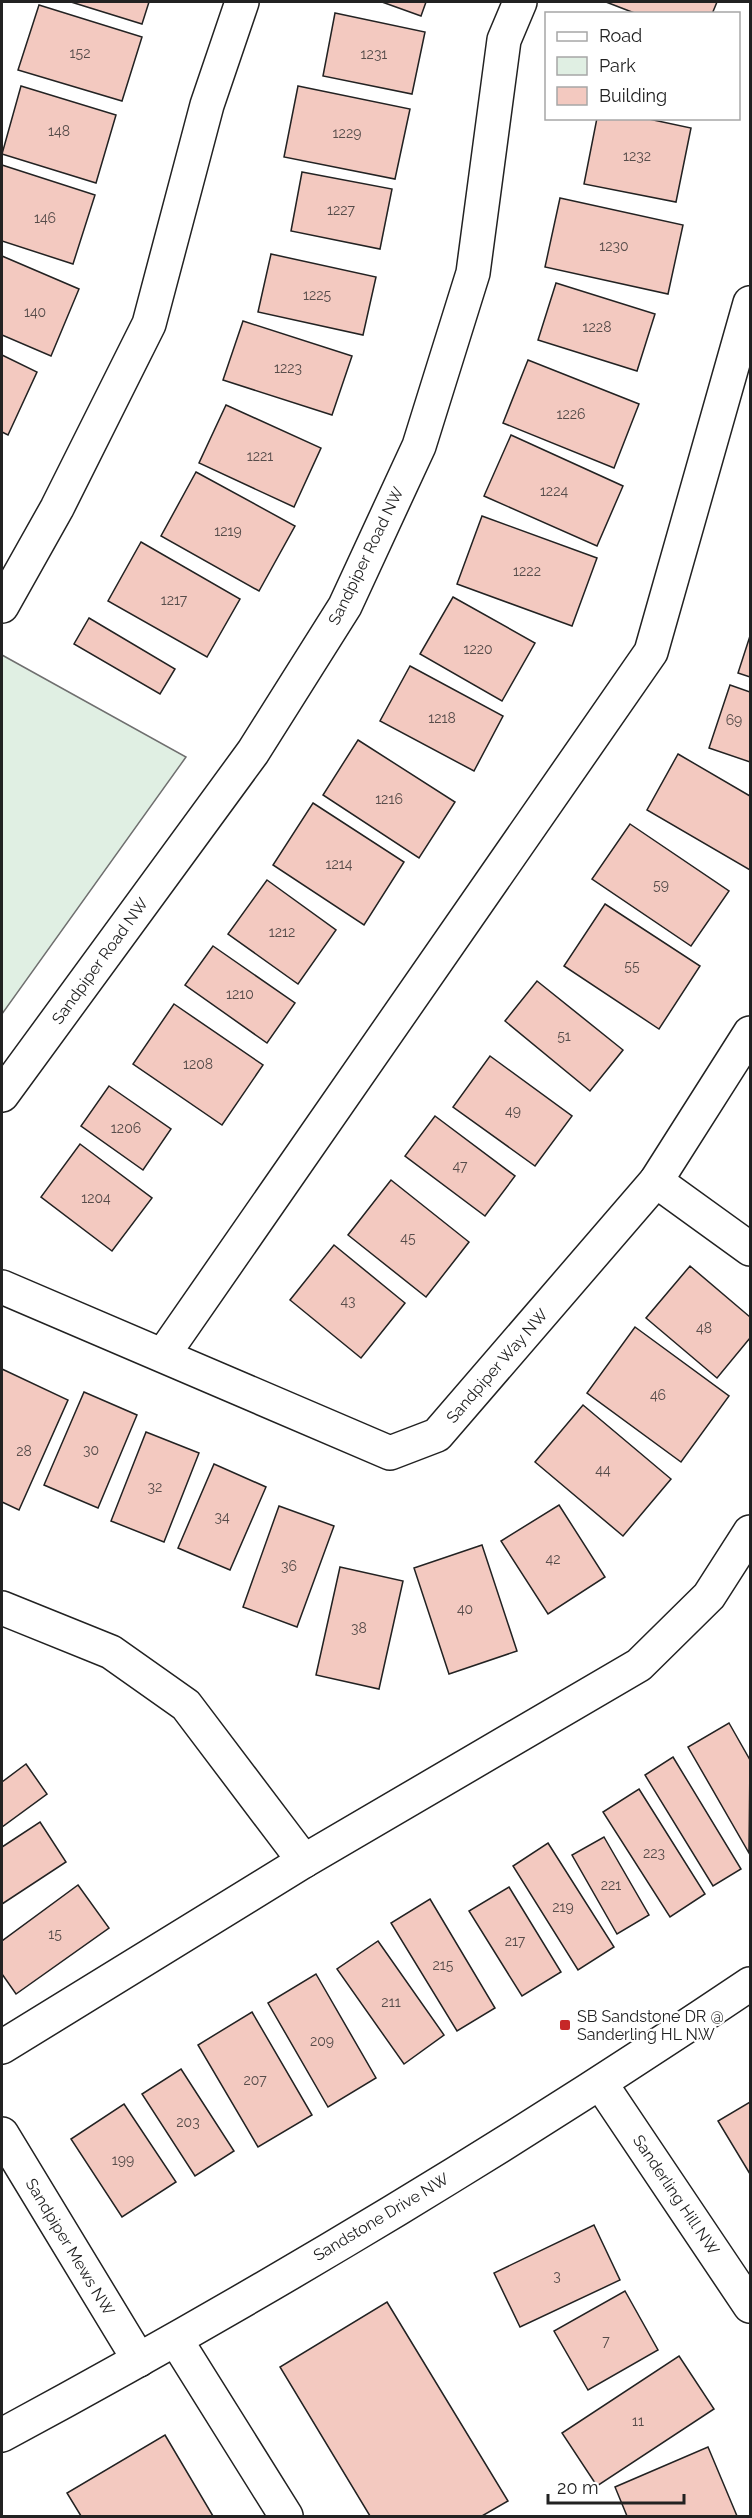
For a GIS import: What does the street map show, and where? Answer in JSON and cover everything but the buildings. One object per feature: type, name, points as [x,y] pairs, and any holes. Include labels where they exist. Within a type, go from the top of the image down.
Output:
[{"type":"street","points":[[2,606],[57,508],[149,324],[207,105],[242,2]]},
{"type":"street","name":"Sandpiper Road NW","points":[[2,1095],[253,752],[345,606],[419,446],[473,273],[504,40],[520,2]]},
{"type":"street","points":[[163,1355],[651,652],[750,303]]},
{"type":"street","name":"Sandpiper Way NW","points":[[2,1287],[390,1453],[437,1435],[656,1181],[750,1033]]},
{"type":"street","points":[[656,1181],[750,1250]]},
{"type":"street","points":[[2,2048],[304,1861],[639,1665],[709,1596],[750,1532]]},
{"type":"street","points":[[2,1608],[111,1652],[186,1705],[304,1861]]},
{"type":"street","name":"Sandstone Drive NW","points":[[2,2435],[177,2340],[601,2084],[750,1984]]},
{"type":"street","name":"Sanderling Hill NW","points":[[601,2084],[750,2306]]},
{"type":"street","name":"Sandpiper Mews NW","points":[[2,2133],[139,2360]]},
{"type":"street","points":[[177,2340],[286,2517]]},
{"type":"green space","points":[[2,655],[186,757],[2,1014]]},
{"type":"place","name":"SB Sandstone DR @ Sanderling HL NW","points":[[565,2025]]}]
